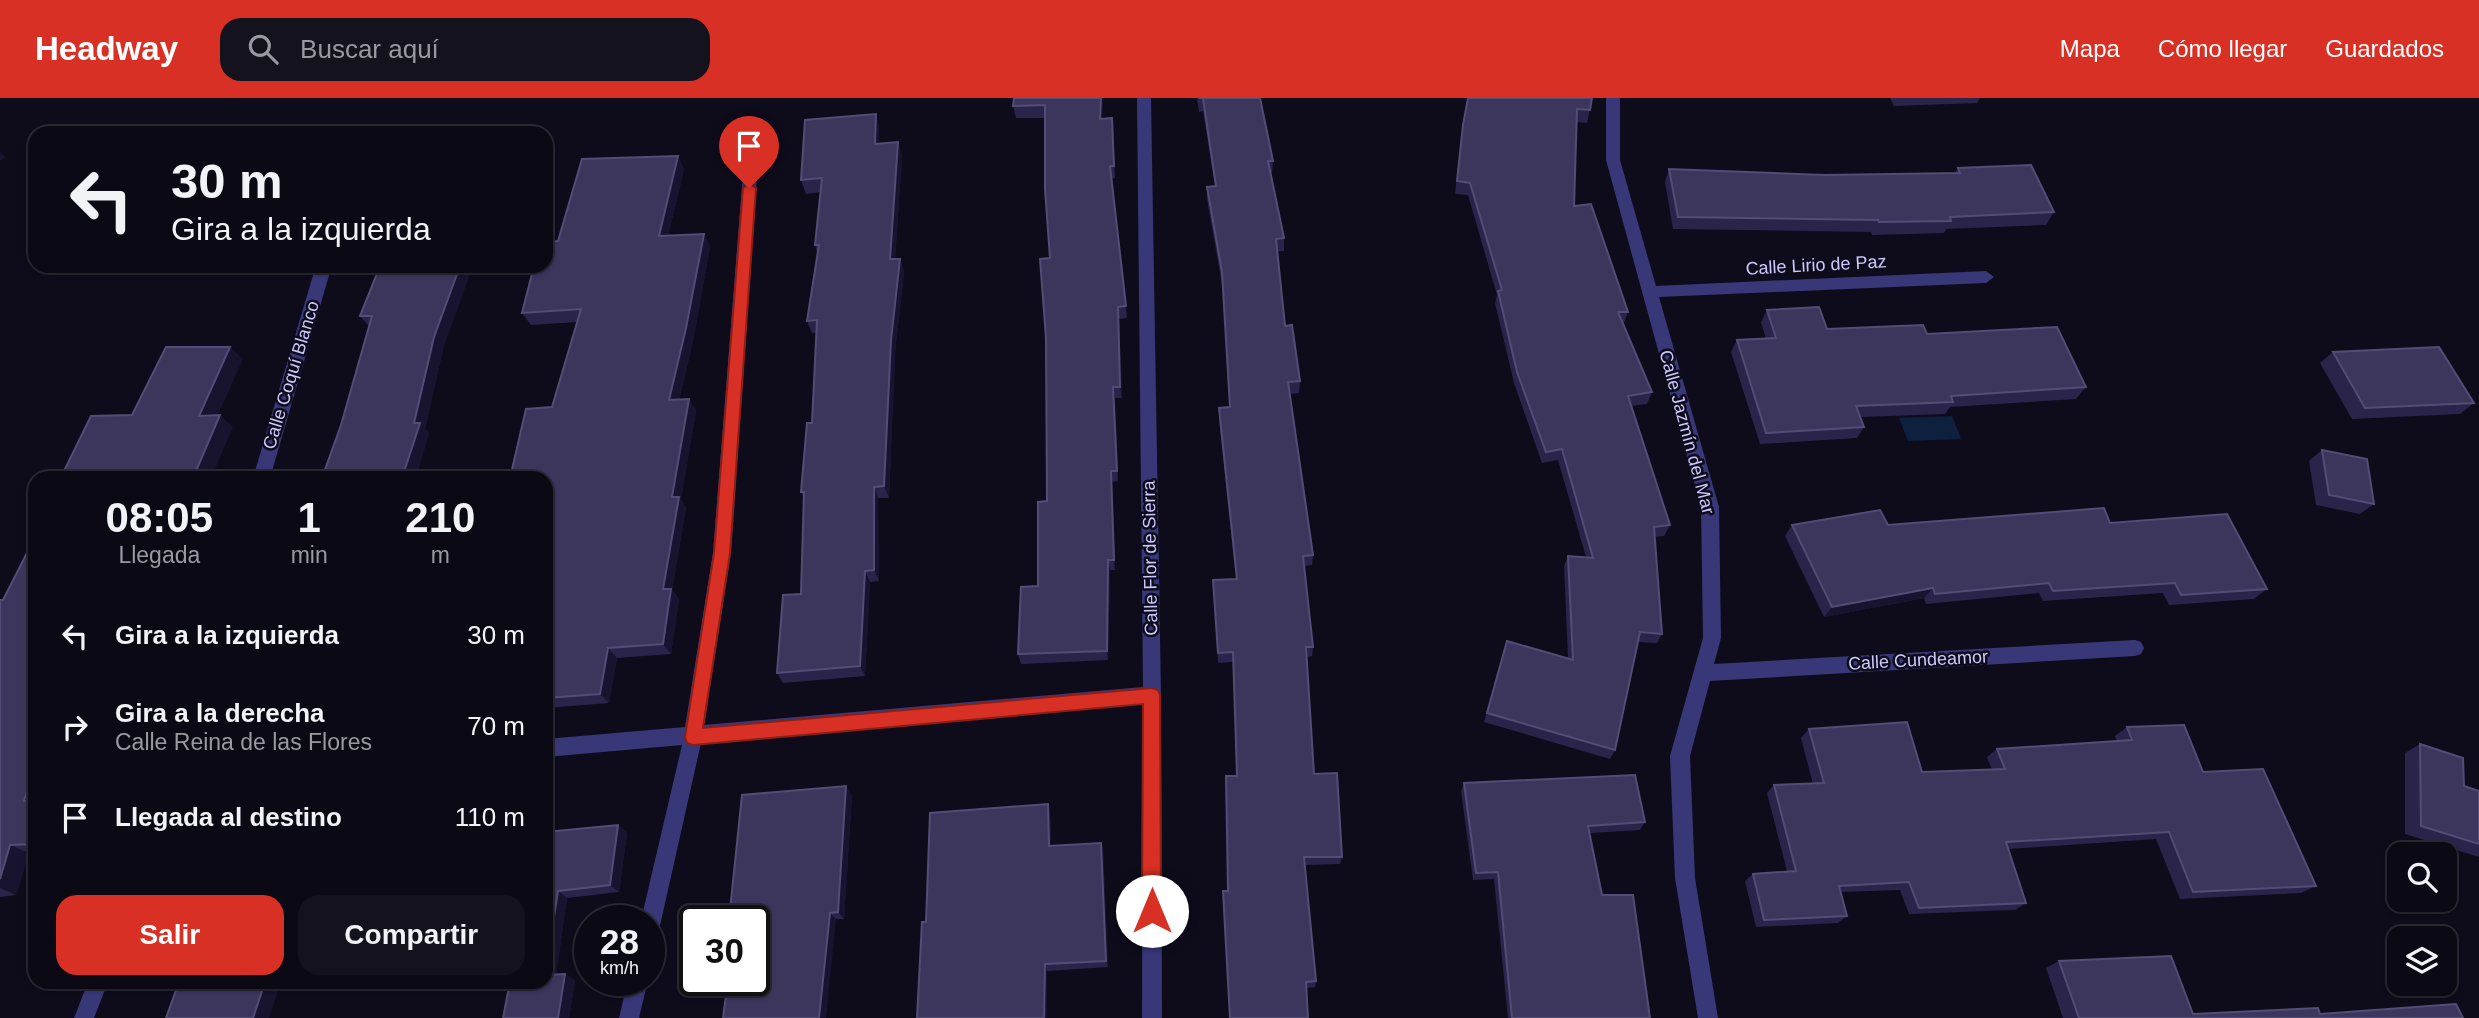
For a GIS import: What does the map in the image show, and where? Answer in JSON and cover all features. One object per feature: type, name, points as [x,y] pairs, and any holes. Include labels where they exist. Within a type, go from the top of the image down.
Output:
[{"type":"street","name":"Calle Flor de Sierra","points":[[1144,98],[1152,695],[1152,1018]]},
{"type":"street","name":"Calle Jazmín del Mar","points":[[1614,98],[1613,160],[1710,507],[1712,638],[1679,756],[1685,878],[1709,1018]]},
{"type":"street","points":[[655,905],[693,737],[722,553],[751,161]]},
{"type":"street","name":"Calle Coquí Blanco","points":[[263,471],[322,273]]},
{"type":"street","name":"Calle Lirio de Paz","points":[[1649,292],[1986,277]]},
{"type":"street","name":"Calle Cundeamor","points":[[1702,673],[2135,648]]},
{"type":"street","points":[[553,747],[1152,695]]},
{"type":"street","points":[[85,1018],[95,989]]},
{"type":"street","points":[[629,1018],[634,996]]},
{"type":"water","points":[[1952,416],[1961,439],[1908,441],[1899,418]]},
{"type":"building","points":[[1014,98],[1101,98],[1100,119],[1112,118],[1114,166],[1110,166],[1126,306],[1118,307],[1120,387],[1113,387],[1117,471],[1111,471],[1114,560],[1108,560],[1107,651],[1018,654],[1021,587],[1038,586],[1038,502],[1047,501],[1046,338],[1040,259],[1050,258],[1045,189],[1045,105],[1013,106]]},
{"type":"building","points":[[1203,98],[1260,98],[1273,161],[1268,161],[1284,238],[1276,239],[1285,326],[1292,325],[1300,381],[1288,382],[1313,555],[1303,556],[1313,647],[1306,647],[1314,774],[1337,773],[1342,857],[1304,857],[1316,981],[1306,982],[1308,1018],[1230,1018],[1223,891],[1228,891],[1226,776],[1237,776],[1233,652],[1218,653],[1213,580],[1237,579],[1219,408],[1230,407],[1222,272],[1207,187],[1216,186]]},
{"type":"building","points":[[1468,98],[1592,98],[1590,110],[1577,109],[1574,206],[1591,204],[1628,312],[1618,312],[1652,392],[1628,396],[1670,525],[1654,527],[1662,634],[1640,632],[1615,750],[1487,713],[1507,641],[1573,660],[1568,556],[1593,558],[1562,449],[1546,452],[1517,372],[1498,291],[1502,290],[1470,183],[1457,181]]},
{"type":"building","points":[[876,114],[875,144],[898,142],[890,259],[900,259],[891,340],[884,486],[874,487],[874,570],[865,571],[860,666],[777,673],[783,595],[801,594],[804,492],[801,492],[807,423],[812,423],[817,320],[807,321],[819,245],[815,245],[822,178],[801,180],[805,120]]},
{"type":"building","points":[[678,156],[659,236],[704,234],[669,400],[689,399],[672,497],[679,497],[663,589],[671,589],[663,644],[608,648],[600,694],[553,697],[553,471],[512,471],[526,409],[552,407],[581,309],[522,313],[532,273],[553,273],[553,241],[558,241],[582,159]]},
{"type":"building","points":[[2031,165],[2054,212],[1950,217],[1951,221],[1879,222],[1678,217],[1669,169],[1825,175],[1960,173],[1958,168]]},
{"type":"building","points":[[377,273],[457,273],[434,337],[414,423],[420,423],[404,471],[325,471],[341,425],[372,316],[360,316]]},
{"type":"building","points":[[1819,307],[1827,329],[1923,325],[1927,334],[2057,327],[2086,387],[1951,396],[1953,402],[1856,406],[1864,427],[1766,433],[1737,340],[1776,338],[1767,310]]},
{"type":"building","points":[[166,347],[230,347],[199,416],[220,415],[196,471],[64,471],[91,416],[132,415]]},
{"type":"building","points":[[2439,347],[2474,403],[2365,408],[2333,352]]},
{"type":"building","points":[[2322,450],[2367,459],[2374,504],[2329,495]]},
{"type":"building","points":[[2104,508],[2110,523],[2227,514],[2267,589],[2181,595],[2175,583],[2053,591],[2049,583],[1935,594],[1933,588],[1832,607],[1792,525],[1880,510],[1888,525]]},
{"type":"building","points":[[28,551],[28,788],[24,801],[28,801],[28,844],[10,845],[0,879],[0,600],[3,600]]},
{"type":"building","points":[[1907,722],[1922,772],[2005,769],[1997,749],[2132,740],[2127,727],[2184,725],[2203,772],[2263,769],[2316,886],[2193,892],[2169,832],[2006,842],[2026,903],[1919,908],[1909,882],[1839,886],[1847,916],[1764,920],[1753,874],[1796,871],[1774,785],[1824,783],[1809,729]]},
{"type":"building","points":[[2420,744],[2463,758],[2464,786],[2479,791],[2479,844],[2421,826]]},
{"type":"building","points":[[1635,775],[1645,822],[1588,826],[1602,895],[1633,895],[1650,1018],[1512,1018],[1498,872],[1476,873],[1464,783]]},
{"type":"building","points":[[846,786],[838,912],[830,913],[819,1018],[723,1018],[726,996],[770,996],[770,905],[731,905],[742,795]]},
{"type":"building","points":[[1048,804],[1049,846],[1101,843],[1106,961],[1045,964],[1044,1018],[917,1018],[922,922],[926,922],[930,813]]},
{"type":"building","points":[[618,825],[610,885],[558,891],[553,924],[553,831]]},
{"type":"building","points":[[2171,956],[2193,1014],[2318,1008],[2320,1014],[2456,1004],[2463,1018],[2079,1018],[2059,961]]},
{"type":"building","points":[[565,974],[558,1018],[503,1018],[509,989],[553,989],[553,975]]},
{"type":"building","points":[[176,989],[263,989],[253,1018],[166,1018]]},
{"type":"route","points":[[749,188],[722,553],[693,737],[1152,695],[1152,911]]}]
